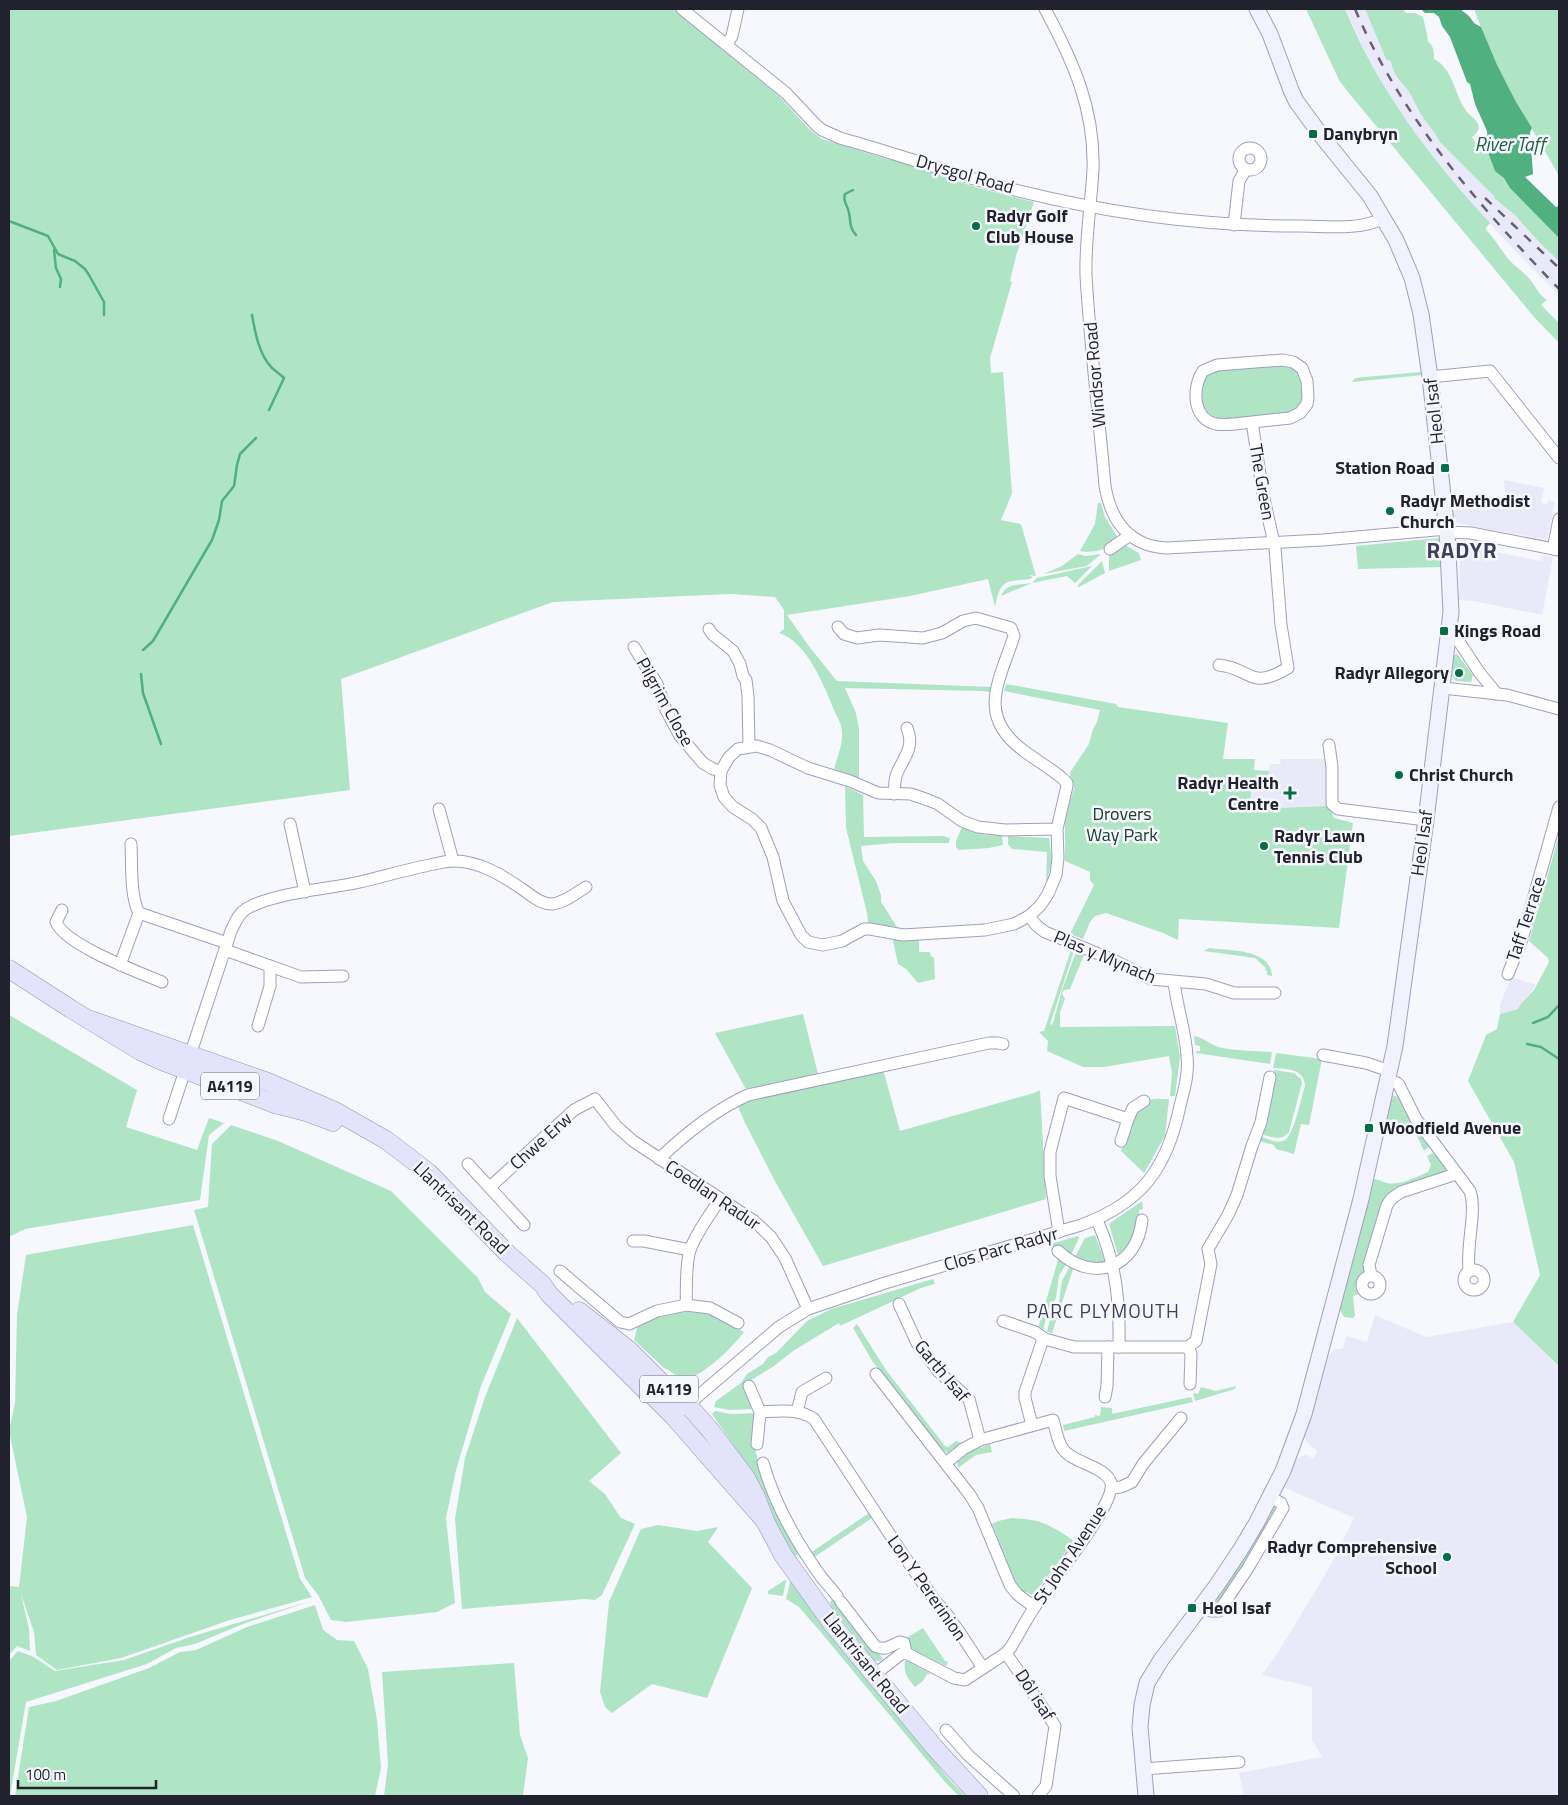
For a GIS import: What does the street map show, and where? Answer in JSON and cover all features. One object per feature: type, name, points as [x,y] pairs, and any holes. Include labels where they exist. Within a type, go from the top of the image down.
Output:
[{"type":"main road","name":"Heol Isaf","points":[[1146,1796],[1140,1742],[1141,1713],[1147,1683],[1165,1654],[1241,1549],[1286,1464],[1304,1414],[1361,1199],[1389,1076],[1426,820],[1450,628],[1452,592],[1447,530],[1430,377],[1421,314],[1415,288],[1400,249],[1370,196],[1296,101],[1287,82],[1270,34],[1257,9]]},
{"type":"main road","name":"Llantrisant Road","points":[[9,969],[90,1020],[188,1063],[268,1082],[335,1111],[377,1135],[428,1172],[507,1253],[543,1285],[549,1294],[674,1417],[765,1521]]},
{"type":"main road","name":"Llantrisant Road","points":[[543,1285],[553,1289],[629,1350],[671,1392],[688,1405],[735,1462],[756,1497],[765,1521],[783,1555],[817,1601],[874,1676],[935,1748],[979,1796]]},
{"type":"street","name":"Drysgol Road","points":[[682,9],[786,93],[816,125],[829,134],[993,184],[1090,206],[1234,225],[1363,226],[1384,218]]},
{"type":"street","points":[[727,44],[732,36],[738,9]]},
{"type":"street","name":"Windsor Road","points":[[1045,9],[1074,68],[1086,102],[1091,131],[1093,157],[1086,274],[1105,486],[1112,513],[1122,528],[1130,536],[1158,547],[1324,540],[1447,530]]},
{"type":"street","points":[[1234,225],[1239,181],[1246,169]]},
{"type":"street","name":"The Green","points":[[1283,360],[1298,365],[1305,373],[1308,386],[1308,398],[1300,413],[1290,418],[1252,422],[1218,424],[1204,418],[1198,409],[1196,387],[1203,371],[1217,365],[1283,360]]},
{"type":"street","points":[[1430,377],[1490,370],[1559,458]]},
{"type":"street","name":"The Green","points":[[1219,665],[1232,667],[1254,678],[1261,679],[1269,678],[1288,668],[1281,625],[1274,542],[1252,422]]},
{"type":"street","points":[[1447,530],[1556,549],[1559,519]]},
{"type":"street","points":[[1110,549],[1130,536]]},
{"type":"street","points":[[838,628],[850,637],[857,638],[879,635],[923,638],[942,634],[963,621],[976,618],[1011,628],[1014,636],[997,690],[994,708],[995,716],[1000,728],[1024,752],[1051,769],[1067,783],[1057,830],[1058,858],[1056,875],[1048,894],[1040,906],[1029,916],[1014,924],[996,929],[903,935],[864,929],[842,941],[832,944],[808,942],[801,935],[783,901],[773,857],[760,828],[752,819],[733,807],[724,797],[720,785],[722,766],[738,749],[757,746],[808,768],[856,783],[868,790],[883,794],[911,794],[928,800],[978,827],[1000,830],[1057,830]]},
{"type":"street","points":[[1450,628],[1479,672],[1497,694]]},
{"type":"street","points":[[709,629],[712,634],[733,651],[740,664],[742,675],[746,680],[749,746]]},
{"type":"street","name":"Pilgrim Close","points":[[634,648],[657,684],[666,710],[680,736],[703,763],[721,771]]},
{"type":"street","points":[[1443,688],[1516,697],[1559,709]]},
{"type":"street","points":[[894,794],[897,774],[910,746],[910,735],[907,728]]},
{"type":"street","points":[[1328,745],[1332,766],[1332,804],[1334,808],[1426,820]]},
{"type":"street","name":"Taff Terrace","points":[[1508,974],[1522,939],[1559,806]]},
{"type":"street","points":[[439,809],[453,861]]},
{"type":"street","points":[[290,824],[305,892]]},
{"type":"street","points":[[120,965],[139,913],[133,884],[131,844]]},
{"type":"street","points":[[169,1119],[226,947],[238,918],[245,910],[270,899],[360,882],[414,868],[453,861],[473,863],[487,869],[534,898],[551,904],[559,902],[586,887]]},
{"type":"street","points":[[62,910],[56,922],[63,933],[120,965],[162,982]]},
{"type":"street","points":[[139,913],[301,977],[343,976]]},
{"type":"street","name":"Plas y Mynach","points":[[1029,916],[1045,932],[1111,959],[1151,979],[1206,984],[1234,993],[1275,993]]},
{"type":"street","points":[[258,1026],[270,986],[270,966]]},
{"type":"street","name":"Clos Parc Radyr","points":[[674,1417],[778,1327],[808,1309],[885,1283],[1097,1220],[1121,1206],[1144,1186],[1160,1164],[1172,1139],[1188,1066],[1174,982]]},
{"type":"street","points":[[659,1159],[720,1111],[748,1095],[989,1043],[1003,1044]]},
{"type":"street","points":[[1323,1055],[1366,1063],[1397,1082],[1416,1119],[1470,1191],[1472,1197],[1468,1257],[1469,1270]]},
{"type":"street","points":[[1003,1321],[1035,1332],[1045,1339],[1074,1347],[1188,1347],[1196,1341],[1211,1264],[1208,1249],[1237,1195],[1261,1122],[1270,1077]]},
{"type":"street","points":[[1059,1232],[1050,1176],[1050,1152],[1064,1098],[1128,1119]]},
{"type":"street","name":"Coedlan Radur","points":[[595,1100],[616,1126],[633,1141],[754,1221],[771,1237],[785,1258],[808,1309]]},
{"type":"street","name":"Chwe Erw","points":[[490,1188],[574,1110],[595,1100]]},
{"type":"street","points":[[1121,1141],[1133,1108],[1144,1101]]},
{"type":"street","points":[[468,1164],[524,1224]]},
{"type":"street","points":[[1372,1275],[1369,1265],[1391,1199],[1401,1192],[1456,1174]]},
{"type":"street","points":[[686,1305],[687,1267],[690,1250],[698,1232],[720,1199]]},
{"type":"street","points":[[1097,1220],[1113,1266],[1118,1296],[1108,1386],[1105,1397]]},
{"type":"street","points":[[1058,1251],[1070,1261],[1084,1267],[1099,1268],[1113,1266],[1126,1258],[1134,1247],[1140,1234],[1142,1220]]},
{"type":"street","points":[[633,1241],[644,1241],[690,1250]]},
{"type":"street","points":[[560,1271],[620,1322],[629,1324],[657,1311],[686,1305],[710,1308],[738,1323]]},
{"type":"street","name":"Garth Isaf","points":[[899,1304],[917,1343],[939,1372],[969,1399],[980,1440]]},
{"type":"street","points":[[1032,1425],[1025,1392],[1042,1342],[1045,1339]]},
{"type":"street","points":[[1188,1347],[1191,1354],[1190,1384]]},
{"type":"street","points":[[876,1374],[974,1502],[1013,1590],[1034,1608]]},
{"type":"street","points":[[760,1412],[797,1412],[802,1392],[826,1378]]},
{"type":"street","points":[[749,1386],[760,1412],[757,1444]]},
{"type":"street","name":"Lon Y Pererinion","points":[[797,1412],[814,1418],[872,1508],[983,1668]]},
{"type":"street","points":[[1111,1488],[1121,1487],[1132,1482],[1142,1464],[1181,1418]]},
{"type":"street","name":"St John Avenue","points":[[763,1463],[768,1483],[779,1508],[805,1552],[823,1580],[876,1646],[886,1649],[900,1642],[904,1643],[906,1653],[960,1680],[965,1680],[1006,1653],[1011,1647],[1034,1608],[1077,1549],[1106,1503],[1112,1484],[1106,1475],[1064,1451],[1059,1443],[1053,1420],[980,1440],[963,1449],[946,1463]]},
{"type":"street","points":[[817,1601],[837,1596]]},
{"type":"street","points":[[874,1676],[901,1654],[906,1653]]},
{"type":"street","name":"Dôl isaf","points":[[1006,1653],[1055,1726],[1046,1786],[1038,1796]]},
{"type":"street","points":[[946,1730],[974,1761],[1014,1796]]},
{"type":"street","points":[[1143,1769],[1240,1762]]},
{"type":"shaded area","points":[[1345,9],[1367,9],[1509,208],[1559,258],[1559,295],[1460,191],[1415,135],[1396,107],[1368,58]]},
{"type":"shaded area","points":[[1504,480],[1544,488],[1541,503],[1547,504],[1548,500],[1555,502],[1547,540],[1456,523],[1453,520],[1452,510],[1506,506]]},
{"type":"shaded area","points":[[1460,545],[1541,561],[1542,555],[1553,557],[1542,615],[1474,601],[1459,600]]},
{"type":"shaded area","name":"Radyr Health Centre","points":[[1281,759],[1328,759],[1329,806],[1249,809],[1253,771],[1269,771],[1270,764],[1280,764]]},
{"type":"shaded area","points":[[1511,977],[1536,985],[1518,1009],[1500,1014],[1500,1005]]},
{"type":"shaded area","name":"Radyr Comprehensive School","points":[[1375,1315],[1426,1337],[1513,1322],[1559,1366],[1559,1796],[1244,1796],[1239,1773],[1322,1757],[1312,1740],[1312,1687],[1262,1675],[1279,1651],[1331,1565],[1354,1518],[1283,1487],[1295,1461],[1306,1455],[1314,1458],[1317,1450],[1308,1444],[1304,1437],[1327,1356],[1335,1349],[1343,1349],[1346,1336],[1367,1342]]},
{"type":"green space","points":[[9,9],[679,9],[731,52],[733,58],[780,97],[809,129],[822,139],[890,160],[950,174],[950,179],[1034,202],[1016,256],[1010,281],[1012,282],[990,358],[991,373],[1003,372],[1012,493],[1001,520],[1021,524],[1036,576],[1029,575],[1033,577],[1005,584],[999,591],[995,607],[988,579],[910,596],[787,615],[837,681],[992,687],[990,692],[845,688],[856,713],[859,729],[859,778],[834,769],[842,741],[840,723],[820,677],[806,655],[798,645],[779,633],[784,629],[784,610],[775,597],[730,594],[553,602],[341,679],[350,790],[9,836]]},
{"type":"green space","points":[[1306,9],[1345,9],[1374,68],[1408,122],[1447,174],[1490,223],[1485,229],[1505,255],[1527,276],[1540,294],[1547,300],[1541,305],[1559,323],[1559,343],[1534,317],[1348,92],[1339,80]]},
{"type":"green space","points":[[1365,9],[1404,9],[1407,13],[1415,13],[1423,17],[1428,42],[1433,49],[1434,59],[1445,69],[1465,109],[1479,125],[1478,130],[1472,137],[1481,152],[1488,149],[1505,172],[1559,223],[1559,261],[1440,142],[1424,119],[1408,90],[1397,76],[1391,61],[1386,59]]},
{"type":"green space","points":[[1474,9],[1559,9],[1559,180],[1557,172],[1526,119],[1513,113]]},
{"type":"green space","points":[[1283,364],[1291,366],[1301,374],[1304,399],[1299,408],[1289,414],[1223,420],[1214,417],[1203,406],[1200,390],[1206,376],[1212,371]]},
{"type":"green space","points":[[1420,372],[1423,375],[1352,382],[1355,378]]},
{"type":"green space","points":[[1098,503],[1101,503],[1105,517],[1118,538],[1101,550],[1091,552],[1080,551],[1095,524]]},
{"type":"green space","points":[[1439,538],[1442,567],[1358,569],[1356,546]]},
{"type":"green space","points":[[1125,545],[1139,553],[1141,560],[1109,571],[1109,554]]},
{"type":"green space","points":[[1078,554],[1085,556],[1101,554],[1087,566],[1043,574],[1062,566]]},
{"type":"green space","points":[[1102,561],[1105,573],[1079,587],[1077,586]]},
{"type":"green space","points":[[1092,566],[1075,583],[1067,576],[1032,583],[1037,578]]},
{"type":"green space","points":[[1032,583],[1001,596],[1010,587]]},
{"type":"green space","points":[[1457,654],[1473,675],[1471,682],[1457,681],[1453,678],[1454,655]]},
{"type":"green space","name":"Drovers Way Park","points":[[1006,684],[1116,704],[1118,707],[1228,723],[1223,759],[1255,759],[1254,770],[1270,771],[1266,777],[1253,779],[1249,809],[1329,806],[1334,818],[1353,823],[1339,928],[1179,919],[1178,940],[1106,913],[1095,916],[1090,922],[1083,939],[1070,934],[1094,885],[1090,880],[1090,872],[1065,861],[1065,823],[1074,789],[1070,776],[1071,771],[1089,744],[1100,710],[1004,691]]},
{"type":"green space","points":[[845,786],[863,795],[864,837],[943,836],[950,838],[949,843],[895,843],[861,846],[863,861],[876,881],[881,895],[881,902],[897,927],[868,923],[846,828]]},
{"type":"green space","points":[[962,827],[985,835],[1002,836],[1003,845],[959,850],[956,847],[956,841]]},
{"type":"green space","points":[[1559,835],[1559,1366],[1513,1322],[1540,1275],[1514,1162],[1468,1081],[1486,1035],[1497,1029],[1500,1014],[1518,1009],[1534,990],[1549,962],[1548,958],[1529,941]]},
{"type":"green space","points":[[1008,836],[1049,838],[1052,860],[1046,886],[1047,852],[1012,849],[1008,844]]},
{"type":"green space","points":[[916,937],[919,941],[919,952],[930,952],[934,958],[935,979],[918,983],[906,969],[898,964],[893,941],[895,938]]},
{"type":"green space","points":[[1209,948],[1237,951],[1257,956],[1265,960],[1270,967],[1272,976],[1267,975],[1266,968],[1255,958],[1204,951]]},
{"type":"green space","points":[[1071,950],[1074,951],[1050,1024],[1053,1023],[1062,990],[1076,952],[1084,955],[1070,989],[1064,990],[1062,993],[1065,999],[1060,1012],[1060,1027],[1175,1026],[1180,1057],[1175,1096],[1170,1096],[1172,1073],[1169,1056],[1104,1067],[1083,1067],[1047,1051],[1048,1041],[1039,1032],[1044,1031]]},
{"type":"green space","points":[[803,1014],[819,1078],[748,1093],[715,1033]]},
{"type":"green space","points":[[9,1015],[137,1090],[126,1127],[197,1150],[209,1118],[224,1123],[209,1135],[200,1200],[25,1229],[9,1237]]},
{"type":"green space","points":[[1194,1036],[1219,1047],[1272,1052],[1270,1064],[1196,1053],[1196,1051],[1200,1051],[1200,1046],[1195,1045]]},
{"type":"green space","points":[[1276,1053],[1322,1059],[1309,1125],[1301,1124],[1294,1154],[1276,1149],[1274,1145],[1259,1141],[1260,1136],[1277,1141],[1283,1141],[1287,1138],[1294,1125],[1305,1086],[1302,1076],[1298,1073],[1289,1069],[1273,1068]]},
{"type":"green space","points":[[883,1069],[900,1131],[1040,1090],[1046,1199],[823,1266],[776,1183],[737,1104],[750,1098]]},
{"type":"green space","points":[[1274,1070],[1294,1073],[1301,1079],[1302,1083],[1289,1132],[1279,1138],[1261,1134],[1268,1111]]},
{"type":"green space","points":[[1391,1095],[1404,1102],[1411,1112],[1418,1126],[1415,1129],[1429,1147],[1424,1151],[1414,1130],[1398,1129],[1388,1134],[1382,1132]]},
{"type":"green space","points":[[1151,1099],[1169,1099],[1165,1136],[1144,1173],[1121,1151],[1127,1129],[1133,1114],[1143,1103]]},
{"type":"green space","points":[[231,1125],[278,1141],[391,1191],[478,1278],[485,1292],[511,1314],[481,1386],[456,1470],[446,1518],[455,1603],[437,1612],[346,1622],[331,1620],[318,1595],[305,1578],[194,1210],[208,1207],[212,1144]]},
{"type":"green space","points":[[1433,1153],[1447,1172],[1383,1203],[1363,1275],[1360,1279],[1361,1293],[1353,1296],[1355,1316],[1353,1318],[1344,1317],[1339,1308],[1364,1218],[1368,1183],[1375,1179],[1392,1184],[1428,1172],[1431,1165],[1427,1156]]},
{"type":"green space","points":[[1142,1201],[1143,1209],[1139,1210],[1138,1233],[1119,1259],[1109,1224]]},
{"type":"green space","points":[[193,1225],[300,1579],[312,1597],[230,1620],[121,1658],[57,1670],[36,1655],[34,1632],[21,1594],[29,1629],[30,1651],[17,1646],[9,1655],[9,1586],[19,1587],[27,1517],[9,1431],[15,1403],[17,1315],[26,1255]]},
{"type":"green space","points":[[1095,1235],[1106,1265],[1074,1259],[1085,1238]]},
{"type":"green space","points":[[1078,1236],[1079,1238],[1070,1257],[1057,1245],[1052,1247],[1051,1244]]},
{"type":"green space","points":[[1059,1257],[1067,1262],[1059,1276],[1056,1298],[1047,1314],[1043,1330],[1038,1328]]},
{"type":"green space","points":[[1071,1264],[1074,1266],[1052,1333],[1047,1332],[1051,1315],[1059,1302],[1062,1281]]},
{"type":"green space","points":[[933,1279],[935,1284],[921,1288],[840,1326],[839,1323],[793,1351],[774,1366],[748,1382],[755,1409],[729,1410],[714,1407],[716,1401],[741,1383],[747,1374],[763,1364],[768,1357],[776,1353],[807,1321],[831,1309]]},
{"type":"green space","points":[[676,1311],[713,1314],[744,1332],[710,1366],[686,1380],[664,1368],[634,1340],[638,1325],[653,1317]]},
{"type":"green space","points":[[517,1318],[621,1453],[589,1481],[605,1494],[621,1518],[635,1524],[602,1595],[595,1600],[585,1599],[462,1609],[455,1519],[465,1458],[485,1397]]},
{"type":"green space","points":[[857,1324],[886,1370],[945,1446],[948,1447],[956,1441],[963,1443],[948,1453],[940,1448],[873,1362],[853,1328]]},
{"type":"green space","points":[[1236,1386],[1235,1389],[1195,1401],[1193,1393],[1198,1394],[1201,1387],[1216,1391]]},
{"type":"green space","points":[[1191,1397],[1193,1402],[1064,1431],[1063,1425],[1095,1417],[1095,1415],[1100,1416],[1101,1407],[1112,1408],[1112,1414]]},
{"type":"green space","points":[[715,1411],[731,1414],[756,1413],[754,1446],[760,1468],[801,1553],[795,1556],[773,1520],[750,1469],[712,1414]]},
{"type":"green space","points":[[990,1444],[992,1452],[976,1455],[958,1468],[957,1461],[969,1452]]},
{"type":"green space","points":[[1275,1505],[1279,1506],[1254,1553],[1216,1607],[1211,1605],[1257,1536]]},
{"type":"green space","points":[[869,1513],[872,1518],[813,1558],[810,1553]]},
{"type":"green space","points":[[1012,1518],[1045,1524],[1074,1541],[1032,1595],[1027,1592],[1025,1593],[1017,1586],[992,1524]]},
{"type":"green space","points":[[658,1525],[697,1531],[718,1527],[708,1542],[752,1588],[707,1698],[652,1684],[612,1713],[605,1707],[600,1692],[609,1602],[641,1529]]},
{"type":"green space","points":[[785,1580],[783,1596],[768,1594],[768,1591]]},
{"type":"green space","points":[[790,1582],[792,1582],[824,1628],[965,1796],[959,1796],[945,1782],[819,1630],[799,1607],[786,1599]]},
{"type":"green space","points":[[834,1598],[883,1659],[875,1661],[832,1608],[830,1602]]},
{"type":"green space","points":[[314,1600],[243,1624],[195,1644],[176,1648],[147,1664],[26,1702],[10,1796],[9,1661],[18,1651],[34,1657],[55,1671],[124,1660],[187,1638]]},
{"type":"green space","points":[[315,1605],[323,1630],[337,1640],[354,1641],[368,1669],[377,1720],[381,1768],[375,1796],[15,1796],[29,1707],[56,1701],[149,1668],[180,1652],[196,1650],[247,1627]]},
{"type":"green space","points":[[923,1628],[945,1661],[948,1662],[946,1666],[908,1647],[908,1637]]},
{"type":"green space","points":[[905,1661],[931,1674],[927,1674],[923,1681],[915,1687],[907,1675]]},
{"type":"green space","points":[[514,1663],[520,1735],[528,1758],[523,1796],[384,1796],[388,1764],[382,1672]]},
{"type":"water","name":"River Taff","points":[[1421,9],[1460,9],[1474,23],[1481,27],[1497,65],[1532,128],[1530,132],[1533,174],[1525,177],[1556,207],[1559,206],[1559,238],[1510,188],[1504,178],[1495,171],[1489,155],[1487,131],[1450,37],[1442,26],[1439,17],[1434,13],[1425,13]]},
{"type":"waterway","points":[[853,190],[845,194],[844,199],[851,227],[856,235]]},
{"type":"waterway","points":[[9,221],[48,236],[58,254],[75,261],[85,269],[104,302],[104,315]]},
{"type":"waterway","points":[[54,250],[56,268],[61,279],[60,287]]},
{"type":"waterway","points":[[252,315],[258,343],[264,357],[272,368],[284,378],[269,410]]},
{"type":"waterway","points":[[143,650],[153,641],[212,540],[219,520],[222,501],[234,486],[240,454],[256,438]]},
{"type":"waterway","points":[[141,674],[143,693],[161,744]]},
{"type":"waterway","points":[[1533,1023],[1548,1017],[1559,1005]]},
{"type":"waterway","points":[[1527,1044],[1541,1047],[1559,1059]]},
{"type":"railway","points":[[1355,9],[1374,49],[1418,123],[1499,225],[1559,289]]},
{"type":"railway","points":[[1485,198],[1559,268]]},
{"type":"place","name":"Danybryn","points":[[1313,134]]},
{"type":"place","name":"Radyr Golf Club House","points":[[976,226]]},
{"type":"place","name":"Station Road","points":[[1445,468]]},
{"type":"place","name":"Radyr Methodist Church","points":[[1390,511]]},
{"type":"place","name":"Kings Road","points":[[1444,631]]},
{"type":"place","name":"Radyr Allegory","points":[[1459,673]]},
{"type":"place","name":"Christ Church","points":[[1399,775]]},
{"type":"place","name":"Radyr Health Centre","points":[[1290,793]]},
{"type":"place","name":"Radyr Lawn Tennis Club","points":[[1264,846]]},
{"type":"place","name":"Woodfield Avenue","points":[[1369,1128]]},
{"type":"place","name":"Radyr Comprehensive School","points":[[1447,1557]]},
{"type":"place","name":"Heol Isaf","points":[[1192,1608]]},
{"type":"district","name":"RADYR","points":[[1462,550]]},
{"type":"district","name":"PARC PLYMOUTH","points":[[1103,1311]]}]
